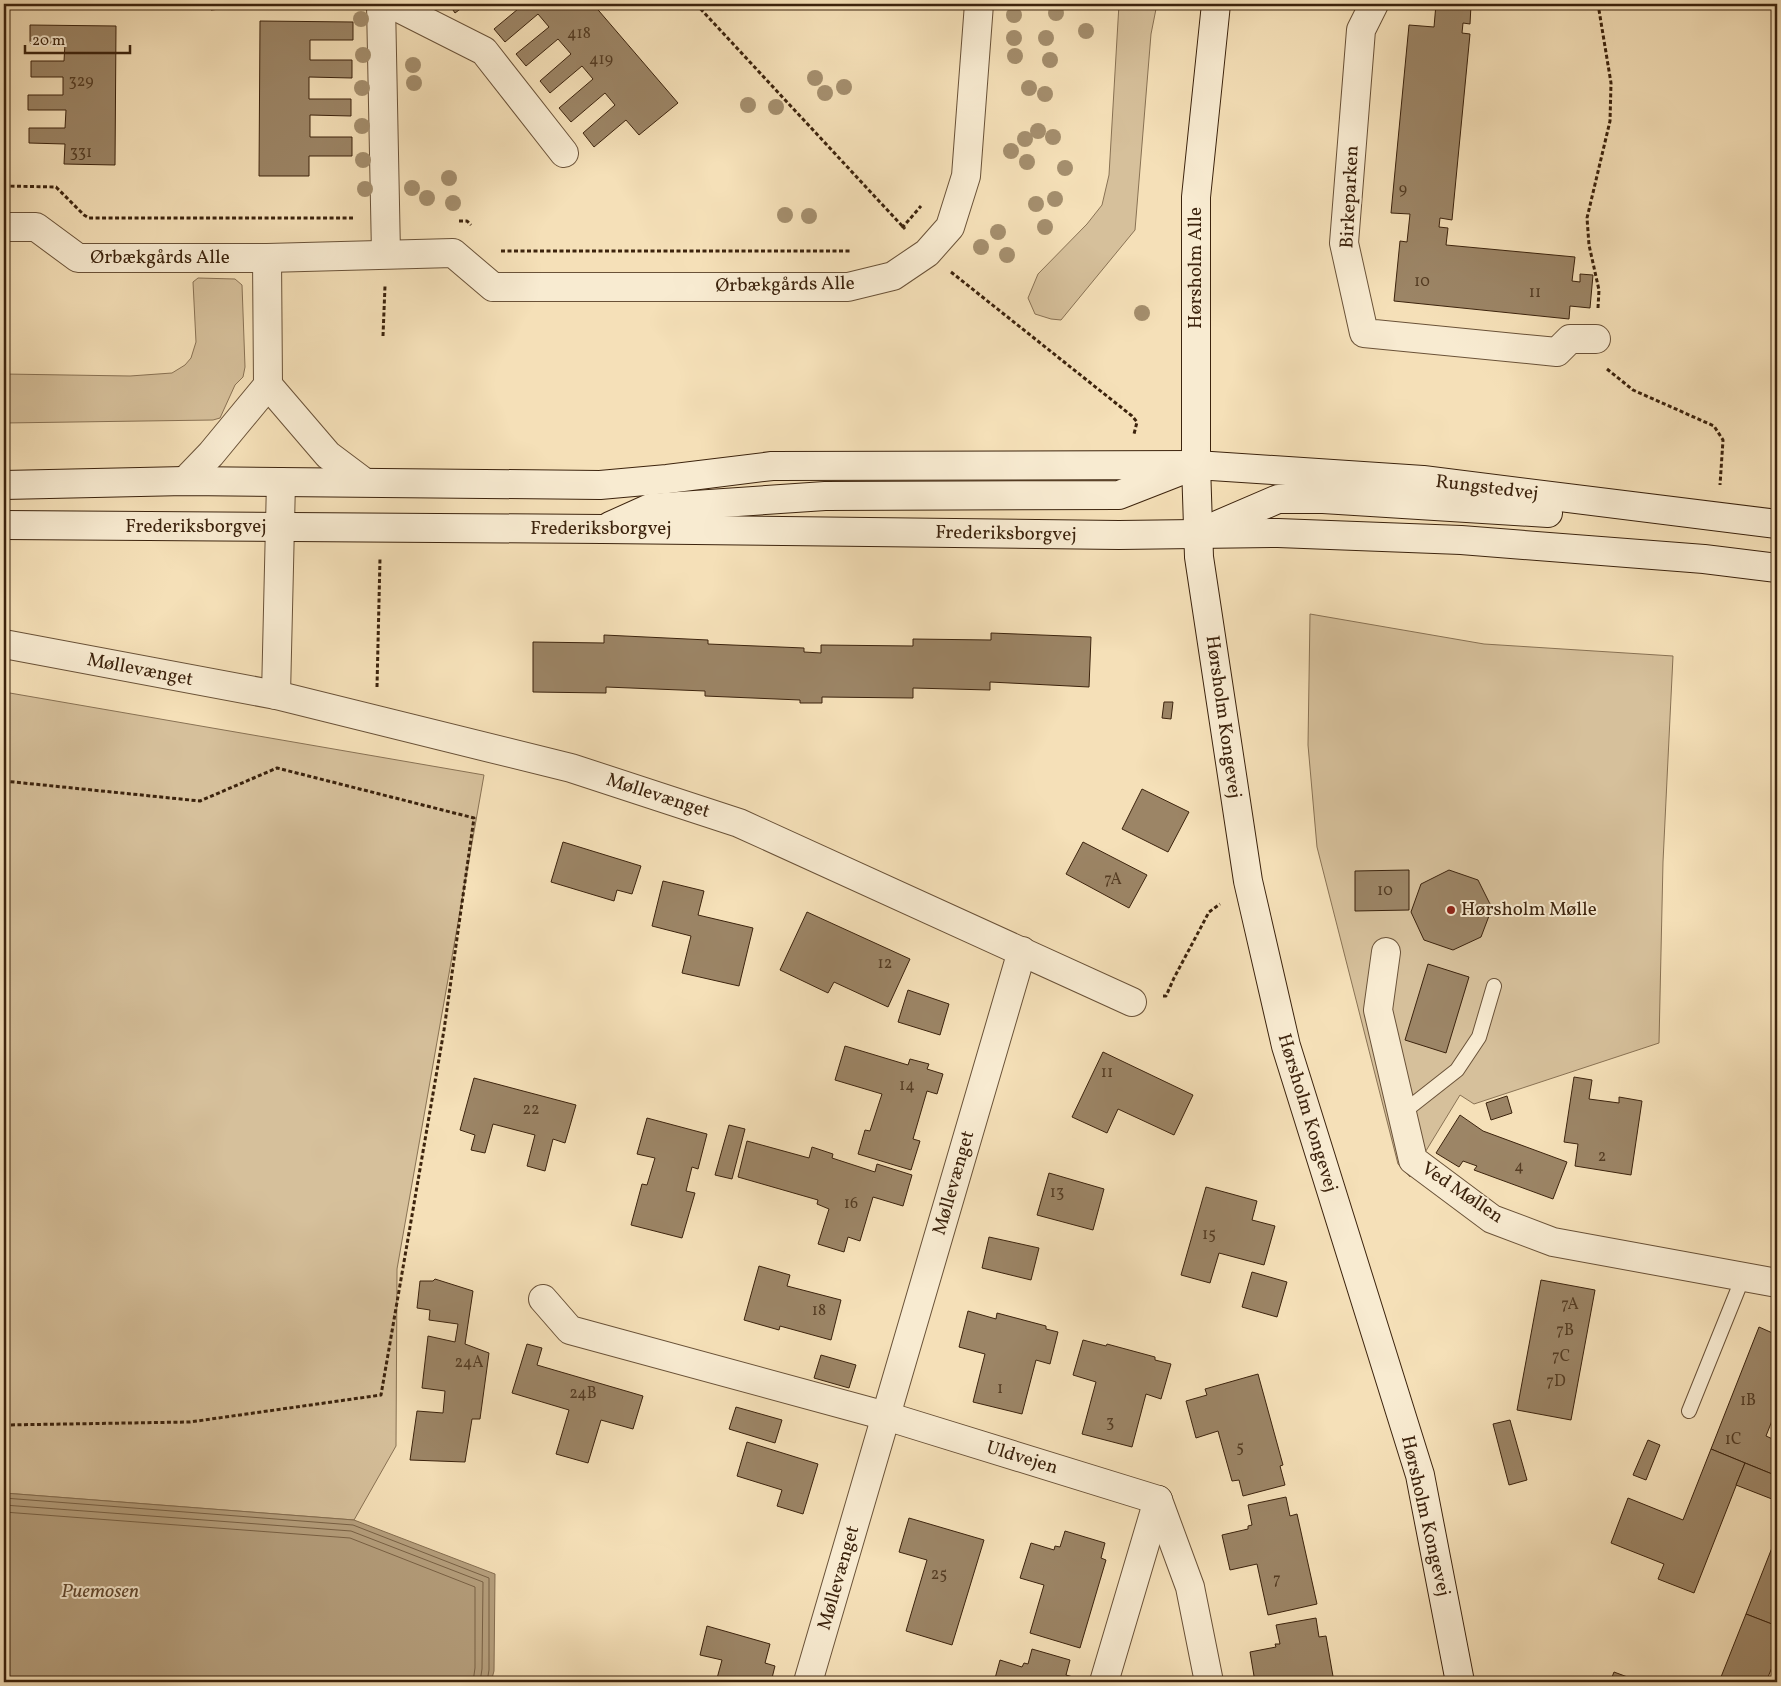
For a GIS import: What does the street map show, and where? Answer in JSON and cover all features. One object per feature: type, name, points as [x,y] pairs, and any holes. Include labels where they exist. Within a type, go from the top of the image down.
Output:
[{"type":"street","points":[[381,4],[386,254]]},
{"type":"street","points":[[391,4],[484,51],[564,153]]},
{"type":"street","name":"Ørbækgårds Alle","points":[[4,227],[36,227],[78,258],[267,258],[452,253],[493,287],[848,287],[893,276],[927,253],[950,227],[966,176],[978,4]]},
{"type":"street","name":"Hørsholm Alle","points":[[1197,534],[1196,197],[1216,4]]},
{"type":"street","name":"Birkeparken","points":[[1374,4],[1361,30],[1344,243],[1364,333],[1557,352],[1570,339],[1596,339]]},
{"type":"street","points":[[185,481],[216,448],[268,385],[267,258]]},
{"type":"street","points":[[268,385],[328,455],[364,482]]},
{"type":"street","points":[[4,485],[185,481],[600,485],[772,466],[1196,465]]},
{"type":"street","points":[[603,529],[650,508],[718,503],[825,496],[1120,495],[1196,465]]},
{"type":"street","name":"Rungstedvej","points":[[1196,465],[1423,480],[1777,524]]},
{"type":"street","points":[[276,695],[281,482]]},
{"type":"street","points":[[1197,534],[1278,499],[1323,499],[1579,515],[1777,538]]},
{"type":"street","name":"Frederiksborgvej","points":[[4,525],[1119,535],[1197,534]]},
{"type":"street","points":[[1197,534],[1278,533],[1462,540],[1704,559],[1777,568]]},
{"type":"street","name":"Hørsholm Kongevej","points":[[1197,534],[1248,881],[1286,1046],[1420,1475],[1460,1682]]},
{"type":"street","name":"Møllevænget","points":[[4,644],[276,695],[571,768],[739,823],[1132,1002]]},
{"type":"street","name":"Møllevænget","points":[[808,1682],[1022,951]]},
{"type":"street","name":"Ved Møllen","points":[[1386,952],[1378,1010],[1413,1160],[1492,1219],[1553,1242],[1777,1283]]},
{"type":"street","points":[[542,1299],[570,1330],[886,1416]]},
{"type":"street","name":"Uldvejen","points":[[886,1416],[1158,1500]]},
{"type":"street","points":[[1104,1682],[1158,1500]]},
{"type":"street","points":[[1158,1500],[1190,1586],[1209,1682]]},
{"type":"lane","points":[[1401,1114],[1457,1070],[1479,1037],[1494,986]]},
{"type":"lane","points":[[1689,1410],[1743,1277]]},
{"type":"path","points":[[1598,4],[1611,83],[1610,121],[1587,218],[1589,245],[1599,290],[1596,339],[1603,365],[1633,390],[1714,426],[1724,440],[1720,483],[1720,518]]},
{"type":"path","points":[[4,186],[56,187],[89,218],[385,218]]},
{"type":"path","points":[[896,233],[919,209],[923,202]]},
{"type":"path","points":[[458,221],[467,221],[473,227]]},
{"type":"path","points":[[494,245],[501,251],[854,251]]},
{"type":"path","points":[[382,336],[386,254]]},
{"type":"path","points":[[376,720],[380,528]]},
{"type":"path","points":[[4,781],[200,801],[277,768],[474,818],[444,1030],[381,1395],[190,1422],[4,1425]]},
{"type":"path","points":[[1174,978],[1209,912]]},
{"type":"shaded area","points":[[1119,4],[1157,4],[1151,34],[1135,230],[1061,320],[1051,319],[1035,314],[1028,298],[1038,274],[1087,224],[1102,205],[1109,175]]},
{"type":"shaded area","points":[[198,278],[235,279],[242,285],[245,367],[243,377],[235,385],[220,418],[213,420],[4,423],[4,374],[130,376],[172,373],[185,365],[191,358],[196,342],[193,282]]},
{"type":"shaded area","points":[[1310,614],[1484,644],[1673,656],[1663,862],[1659,1043],[1474,1104],[1460,1095],[1410,1177],[1398,1164],[1317,847],[1308,745]]},
{"type":"shaded area","points":[[4,692],[484,775],[397,1269],[396,1446],[354,1520],[4,1493]]},
{"type":"water","name":"Puemosen","points":[[4,1493],[354,1520],[495,1574],[494,1671],[491,1682],[4,1682]]},
{"type":"building","points":[[211,4],[267,4],[211,10]]},
{"type":"building","points":[[449,4],[467,4],[455,13]]},
{"type":"building","points":[[524,4],[593,4],[678,103],[639,135],[626,120],[594,147],[583,133],[615,105],[605,93],[571,122],[559,108],[593,79],[582,66],[550,93],[540,81],[571,54],[558,39],[526,66],[516,54],[549,27],[538,14],[505,42],[494,29]]},
{"type":"building","points":[[1436,4],[1487,4],[1486,7],[1471,5],[1470,24],[1463,23],[1462,33],[1470,34],[1452,220],[1440,218],[1439,227],[1448,228],[1446,245],[1575,257],[1572,281],[1580,282],[1580,274],[1593,275],[1590,308],[1570,306],[1569,319],[1394,301],[1400,241],[1407,242],[1410,214],[1391,213],[1409,25],[1434,27]]},
{"type":"building","points":[[260,21],[353,22],[353,40],[310,40],[310,60],[352,60],[352,78],[309,77],[309,99],[351,99],[351,116],[310,115],[310,137],[352,137],[352,156],[309,156],[309,176],[259,176]]},
{"type":"building","points":[[30,25],[116,26],[115,165],[64,164],[65,144],[29,143],[29,128],[65,128],[66,110],[28,110],[28,95],[63,95],[63,77],[31,77],[31,61],[64,61],[65,43],[30,43]]},
{"type":"building","points":[[991,633],[1091,637],[1089,687],[990,682],[990,690],[913,688],[913,698],[822,697],[822,703],[800,703],[800,700],[705,696],[705,691],[606,687],[606,693],[533,692],[533,642],[604,643],[604,635],[708,640],[708,644],[804,648],[804,652],[821,653],[821,645],[913,646],[913,639],[991,640]]},
{"type":"building","points":[[1164,702],[1173,702],[1171,719],[1162,718]]},
{"type":"building","points":[[1142,789],[1189,812],[1168,852],[1122,829]]},
{"type":"building","points":[[563,842],[641,866],[632,894],[617,890],[614,901],[551,882]]},
{"type":"building","points":[[1083,842],[1147,875],[1129,908],[1066,874]]},
{"type":"building","points":[[1409,870],[1409,910],[1355,911],[1355,871]]},
{"type":"building","name":"Hørsholm Mølle","points":[[1449,870],[1478,880],[1492,908],[1481,937],[1453,950],[1424,940],[1411,912],[1421,884]]},
{"type":"building","points":[[663,881],[704,891],[698,915],[753,928],[739,986],[682,973],[691,936],[652,926]]},
{"type":"building","points":[[807,912],[910,959],[888,1007],[834,982],[828,993],[780,970]]},
{"type":"building","points":[[1428,964],[1469,977],[1446,1053],[1405,1040]]},
{"type":"building","points":[[908,990],[949,1004],[940,1035],[898,1022]]},
{"type":"building","points":[[845,1046],[908,1065],[910,1059],[929,1064],[927,1069],[943,1074],[937,1094],[927,1091],[913,1139],[920,1141],[911,1170],[858,1154],[865,1130],[870,1131],[882,1094],[835,1080]]},
{"type":"building","points":[[1103,1052],[1193,1095],[1174,1135],[1118,1109],[1107,1133],[1072,1117]]},
{"type":"building","points":[[1574,1077],[1592,1080],[1589,1099],[1619,1103],[1619,1097],[1642,1101],[1631,1175],[1575,1166],[1578,1144],[1564,1142]]},
{"type":"building","points":[[474,1078],[576,1105],[565,1143],[553,1139],[545,1171],[527,1166],[535,1135],[493,1124],[485,1153],[471,1150],[475,1135],[460,1130]]},
{"type":"building","points":[[1507,1096],[1512,1113],[1491,1120],[1486,1103]]},
{"type":"building","points":[[1460,1115],[1483,1131],[1567,1162],[1553,1199],[1474,1170],[1477,1166],[1463,1161],[1459,1167],[1436,1153]]},
{"type":"building","points":[[647,1118],[707,1134],[698,1169],[692,1167],[686,1191],[695,1193],[682,1238],[631,1225],[642,1184],[647,1185],[655,1158],[637,1154]]},
{"type":"building","points":[[729,1125],[745,1129],[732,1179],[715,1175]]},
{"type":"building","points":[[747,1141],[809,1158],[812,1147],[833,1154],[832,1158],[875,1172],[877,1164],[912,1175],[903,1206],[873,1197],[860,1241],[848,1237],[844,1252],[818,1244],[829,1209],[817,1204],[818,1200],[738,1177]]},
{"type":"building","points":[[1049,1173],[1104,1189],[1093,1230],[1037,1215]]},
{"type":"building","points":[[1206,1187],[1257,1201],[1252,1220],[1275,1226],[1264,1265],[1219,1253],[1210,1283],[1181,1275]]},
{"type":"building","points":[[989,1237],[1039,1248],[1031,1280],[982,1268]]},
{"type":"building","points":[[759,1266],[790,1275],[787,1286],[841,1300],[831,1340],[780,1326],[779,1330],[744,1320]]},
{"type":"building","points":[[1252,1272],[1287,1282],[1277,1317],[1242,1307]]},
{"type":"building","points":[[435,1279],[473,1291],[465,1344],[489,1353],[480,1419],[472,1419],[465,1462],[410,1460],[417,1411],[443,1413],[445,1391],[422,1388],[428,1336],[455,1342],[458,1324],[429,1320],[430,1310],[417,1308],[420,1281],[433,1281]]},
{"type":"building","points":[[1541,1280],[1595,1290],[1571,1420],[1517,1410]]},
{"type":"building","points":[[968,1311],[996,1319],[997,1313],[1046,1326],[1046,1329],[1058,1332],[1050,1364],[1036,1360],[1022,1414],[973,1402],[985,1354],[959,1347]]},
{"type":"building","points":[[1759,1327],[1777,1335],[1777,1408],[1766,1436],[1777,1441],[1777,1476],[1711,1449]]},
{"type":"building","points":[[1083,1340],[1106,1346],[1107,1344],[1155,1357],[1155,1360],[1171,1364],[1161,1399],[1146,1394],[1132,1447],[1082,1434],[1096,1382],[1073,1375]]},
{"type":"building","points":[[527,1344],[542,1348],[537,1365],[643,1396],[633,1429],[601,1420],[588,1463],[556,1454],[569,1410],[512,1393]]},
{"type":"building","points":[[821,1355],[856,1365],[849,1388],[814,1378]]},
{"type":"building","points":[[1258,1374],[1283,1465],[1280,1466],[1285,1485],[1243,1496],[1239,1480],[1232,1481],[1218,1431],[1196,1438],[1186,1401],[1207,1395],[1205,1389]]},
{"type":"building","points":[[736,1407],[782,1420],[775,1443],[729,1429]]},
{"type":"building","points":[[1510,1420],[1527,1480],[1509,1485],[1493,1424]]},
{"type":"building","points":[[1648,1440],[1660,1445],[1646,1480],[1633,1475]]},
{"type":"building","points":[[747,1442],[818,1464],[803,1514],[777,1506],[782,1490],[737,1476]]},
{"type":"building","points":[[1711,1449],[1745,1463],[1694,1593],[1658,1579],[1664,1564],[1611,1543],[1628,1498],[1683,1520]]},
{"type":"building","points":[[1745,1463],[1777,1476],[1777,1501],[1736,1485]]},
{"type":"building","points":[[1286,1497],[1290,1516],[1297,1514],[1317,1604],[1268,1615],[1257,1564],[1230,1570],[1222,1535],[1248,1529],[1248,1526],[1252,1525],[1248,1505]]},
{"type":"building","points":[[909,1518],[984,1540],[952,1645],[906,1631],[927,1560],[899,1552]]},
{"type":"building","points":[[1065,1531],[1105,1543],[1101,1558],[1106,1560],[1080,1648],[1030,1633],[1044,1585],[1020,1578],[1031,1543],[1054,1550],[1055,1546],[1060,1547]]},
{"type":"building","points":[[1777,1535],[1777,1626],[1746,1614]]},
{"type":"building","points":[[1746,1614],[1777,1626],[1777,1655],[1766,1682],[1719,1682]]},
{"type":"building","points":[[1316,1618],[1319,1637],[1326,1636],[1334,1682],[1255,1682],[1250,1652],[1276,1647],[1275,1644],[1280,1644],[1276,1625]]},
{"type":"building","points":[[707,1626],[770,1644],[765,1663],[775,1666],[771,1682],[716,1682],[722,1660],[700,1655]]},
{"type":"building","points":[[1032,1649],[1070,1660],[1066,1675],[1073,1677],[1072,1682],[994,1682],[1000,1660],[1022,1667],[1024,1663],[1028,1664]]},
{"type":"building","points":[[1614,1672],[1641,1682],[1610,1682]]},
{"type":"place","name":"Hørsholm Mølle","points":[[1451,910]]}]
